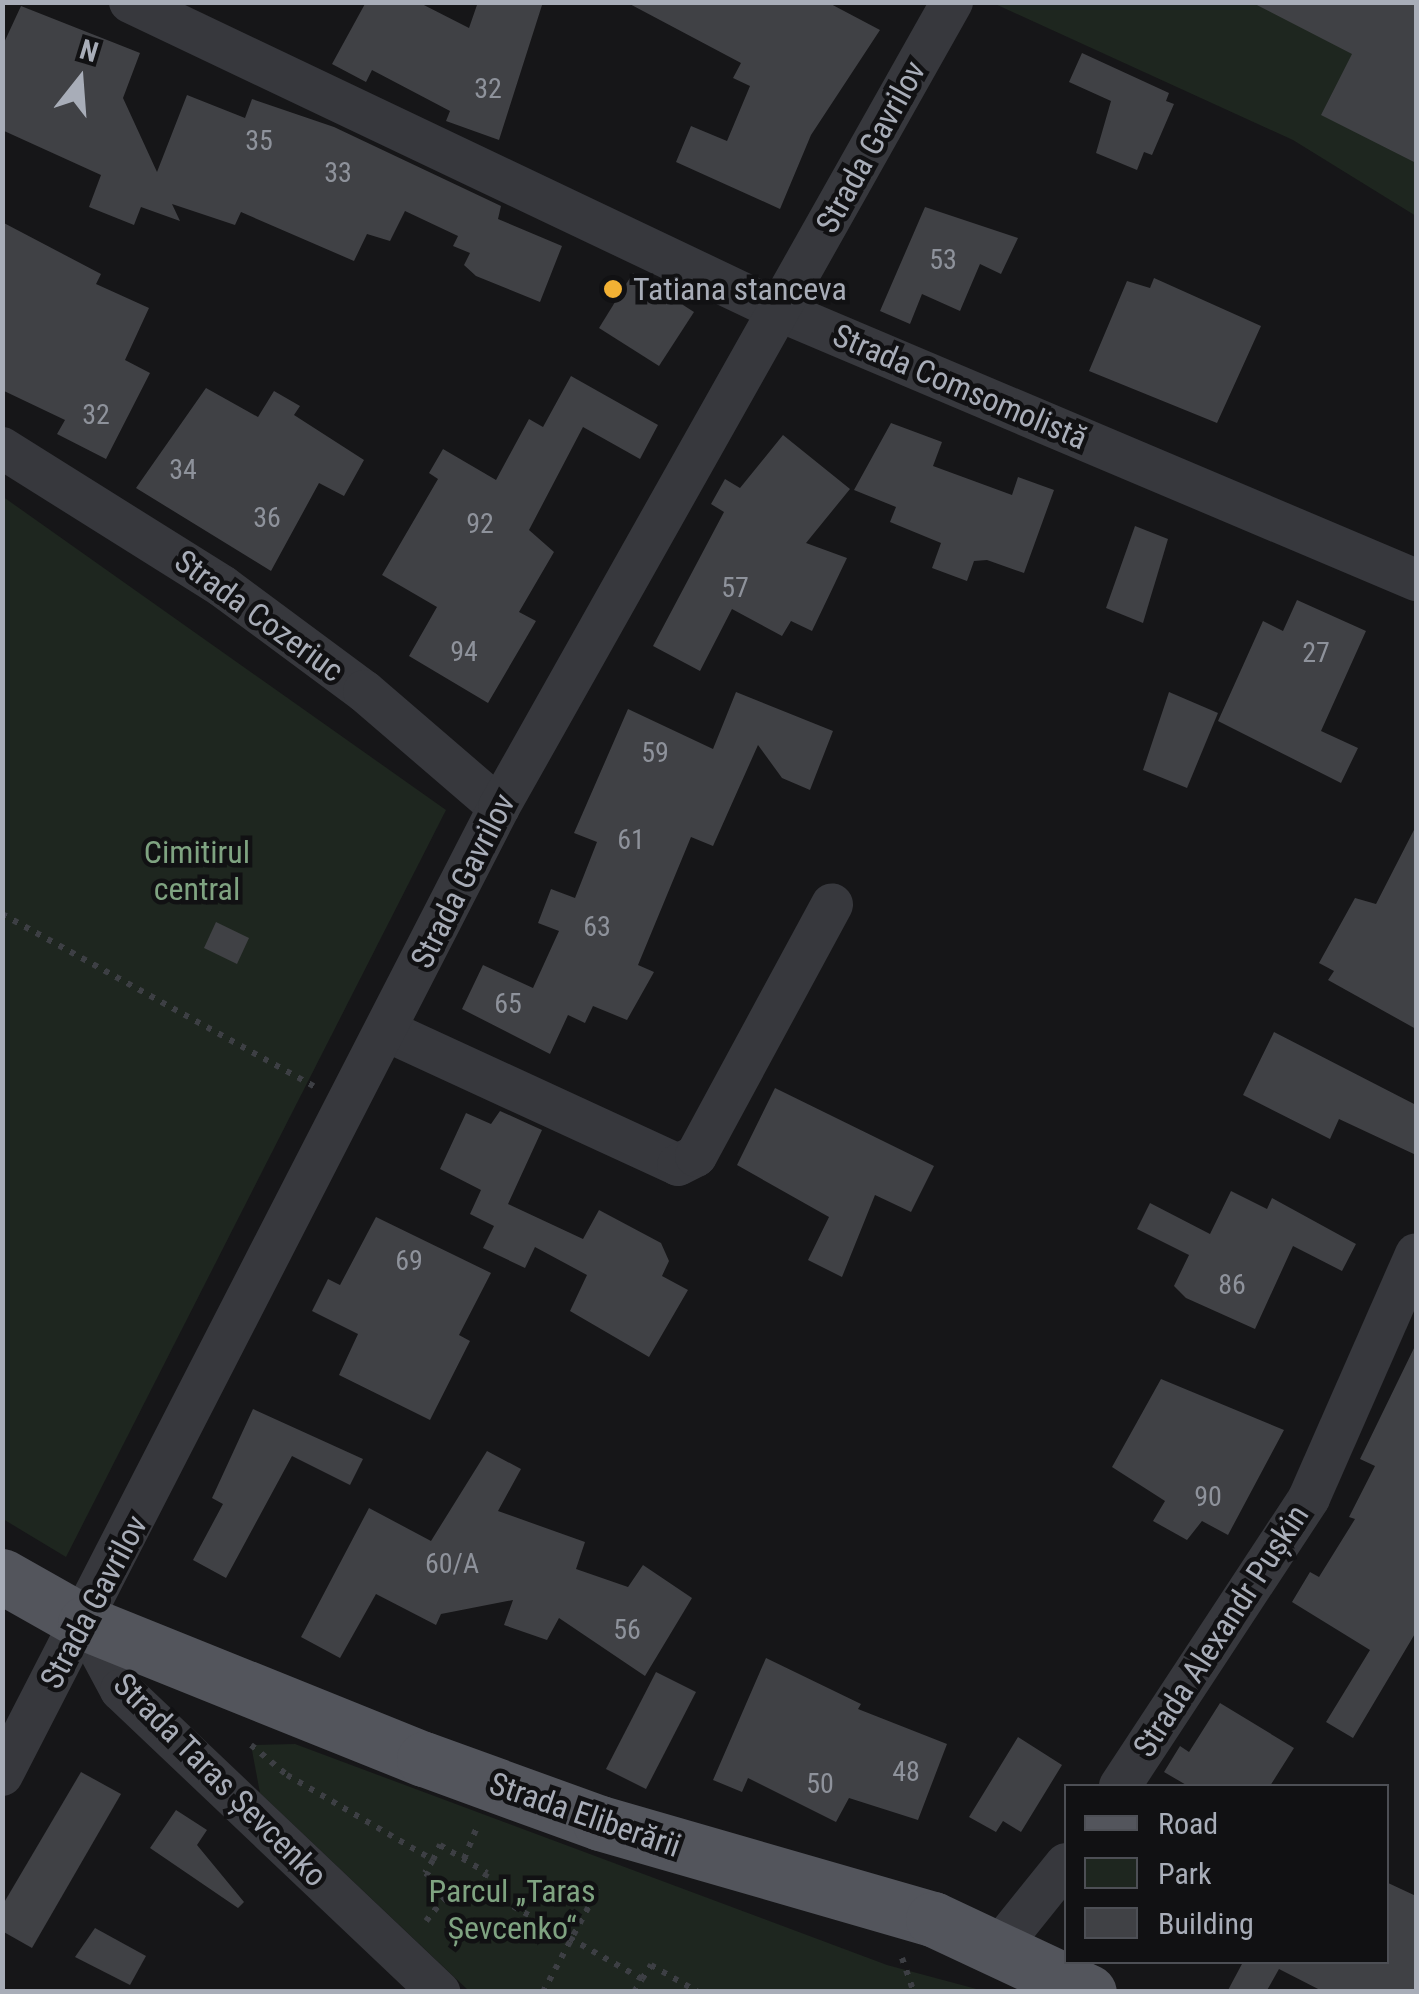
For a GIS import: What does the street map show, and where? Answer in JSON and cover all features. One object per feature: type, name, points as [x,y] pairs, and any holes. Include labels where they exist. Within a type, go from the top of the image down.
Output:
[{"type":"main road","points":[[2,1576],[84,1623]]},
{"type":"main road","name":"Strada Eliberării","points":[[84,1623],[600,1823],[933,1919],[1000,1946],[1088,1992]]},
{"type":"street","name":"Strada Comsomolistă","points":[[130,2],[780,311],[1416,580]]},
{"type":"street","name":"Strada Gavrilov","points":[[2,1776],[350,1106],[499,807],[952,2]]},
{"type":"street","name":"Strada Cozeriuc","points":[[2,448],[222,586],[364,691],[499,807]]},
{"type":"street","points":[[387,1031],[678,1165],[696,1156],[832,904]]},
{"type":"street","name":"Strada Alexandr Pușkin","points":[[1121,1784],[1308,1498],[1416,1254]]},
{"type":"street","name":"Strada Taras Șevcenko","points":[[84,1623],[121,1690],[440,1992]]},
{"type":"street","points":[[1000,1946],[1064,1866]]},
{"type":"path","points":[[2,914],[350,1106]]},
{"type":"path","points":[[252,1744],[287,1775],[433,1860]]},
{"type":"path","points":[[464,1859],[484,1806]]},
{"type":"path","points":[[440,1845],[488,1873],[472,1901],[426,1873],[433,1860],[440,1845]]},
{"type":"path","points":[[479,1887],[642,1979]]},
{"type":"path","points":[[426,1921],[452,1889]]},
{"type":"path","points":[[543,1992],[598,1889]]},
{"type":"path","points":[[902,1956],[914,1992]]},
{"type":"path","points":[[634,1992],[651,1964],[698,1992]]},
{"type":"green space","points":[[993,3],[1416,3],[1416,216],[1293,140]]},
{"type":"green space","name":"Cimitirul central","points":[[2,496],[446,810],[66,1557],[3,1519]]},
{"type":"green space","name":"Parcul „Taras Șevcenko“","points":[[295,1744],[887,1965],[984,1991],[469,1991],[260,1793],[251,1745]]},
{"type":"building","points":[[366,2],[418,2],[469,28],[478,2],[543,2],[499,140],[446,121],[450,111],[372,70],[366,82],[332,64]]},
{"type":"building","points":[[626,2],[827,2],[880,30],[811,135],[780,209],[676,162],[691,126],[727,141],[750,86],[733,78],[741,63]]},
{"type":"building","points":[[1251,2],[1416,2],[1416,163],[1321,115],[1352,54]]},
{"type":"building","points":[[21,6],[140,53],[123,98],[157,172],[187,95],[245,118],[252,99],[334,127],[501,206],[498,219],[562,246],[540,302],[476,276],[464,265],[470,253],[453,246],[458,236],[405,211],[390,241],[367,234],[354,261],[241,212],[235,225],[172,204],[180,221],[141,207],[134,225],[89,207],[101,175],[2,130],[2,47]]},
{"type":"building","points":[[1082,53],[1169,93],[1166,101],[1174,104],[1152,155],[1144,152],[1137,170],[1096,153],[1111,101],[1069,82]]},
{"type":"building","points":[[925,207],[1018,238],[1001,274],[980,264],[960,311],[922,294],[910,324],[880,311]]},
{"type":"building","points":[[2,222],[101,274],[96,284],[149,308],[125,360],[150,373],[106,459],[57,434],[65,420],[2,390]]},
{"type":"building","points":[[633,273],[694,312],[659,366],[599,328]]},
{"type":"building","points":[[1154,278],[1261,326],[1217,423],[1089,371],[1127,281],[1150,288]]},
{"type":"building","points":[[571,376],[658,425],[640,459],[583,427],[529,530],[554,552],[519,612],[536,621],[488,703],[409,656],[437,607],[382,575],[438,479],[429,473],[443,449],[496,480],[529,419],[543,427]]},
{"type":"building","points":[[206,388],[258,417],[274,391],[300,406],[294,415],[364,460],[344,496],[319,483],[271,571],[136,488]]},
{"type":"building","points":[[891,423],[942,442],[933,466],[1012,495],[1018,477],[1054,490],[1024,573],[987,560],[974,561],[967,581],[932,568],[941,543],[890,522],[896,507],[854,490]]},
{"type":"building","points":[[783,435],[850,489],[806,543],[847,558],[812,631],[791,621],[782,636],[732,609],[700,671],[653,646],[724,512],[711,504],[725,479],[740,488]]},
{"type":"building","points":[[1135,526],[1168,539],[1143,623],[1106,608]]},
{"type":"building","points":[[1297,600],[1366,631],[1321,731],[1358,748],[1341,783],[1218,721],[1263,621],[1283,631]]},
{"type":"building","points":[[736,692],[833,731],[810,790],[782,778],[758,745],[713,846],[691,837],[638,965],[654,972],[627,1020],[593,1006],[585,1023],[568,1015],[550,1054],[462,1009],[483,965],[533,988],[559,931],[538,923],[551,889],[575,898],[597,842],[574,833],[628,709],[713,749]]},
{"type":"building","points":[[1169,692],[1218,713],[1187,788],[1143,770]]},
{"type":"building","points":[[1416,826],[1416,1029],[1328,980],[1334,971],[1319,963],[1355,898],[1376,904]]},
{"type":"building","points":[[216,922],[249,938],[237,964],[204,948]]},
{"type":"building","points":[[1274,1032],[1416,1105],[1416,1155],[1339,1119],[1330,1139],[1243,1095]]},
{"type":"building","points":[[775,1088],[934,1166],[911,1212],[875,1195],[842,1277],[808,1260],[829,1217],[737,1165]]},
{"type":"building","points":[[500,1111],[542,1130],[508,1204],[583,1239],[599,1210],[661,1243],[669,1261],[662,1276],[688,1290],[649,1357],[570,1311],[587,1275],[535,1247],[525,1268],[483,1248],[494,1226],[470,1214],[481,1190],[440,1169],[466,1113],[491,1124]]},
{"type":"building","points":[[1231,1191],[1267,1209],[1272,1198],[1356,1244],[1342,1271],[1293,1246],[1255,1329],[1186,1298],[1174,1286],[1189,1255],[1137,1229],[1150,1203],[1210,1234]]},
{"type":"building","points":[[376,1217],[491,1273],[459,1335],[470,1341],[430,1420],[339,1375],[358,1334],[312,1311],[328,1279],[340,1285]]},
{"type":"building","points":[[1416,1344],[1416,1632],[1353,1738],[1326,1722],[1370,1650],[1292,1602],[1310,1572],[1319,1577],[1355,1519],[1349,1517],[1375,1466],[1360,1459]]},
{"type":"building","points":[[1161,1379],[1284,1430],[1228,1535],[1202,1521],[1187,1540],[1153,1521],[1165,1501],[1112,1467]]},
{"type":"building","points":[[253,1409],[363,1459],[350,1485],[292,1456],[226,1578],[193,1560],[223,1504],[212,1498]]},
{"type":"building","points":[[487,1451],[521,1469],[498,1511],[585,1542],[576,1569],[628,1587],[643,1565],[692,1598],[645,1676],[559,1618],[547,1640],[504,1625],[513,1600],[441,1614],[436,1625],[376,1594],[340,1658],[301,1637],[369,1508],[431,1541]]},
{"type":"building","points":[[766,1658],[861,1704],[858,1709],[947,1744],[918,1820],[849,1798],[836,1822],[748,1778],[742,1792],[713,1780]]},
{"type":"building","points":[[656,1672],[696,1692],[646,1789],[606,1769]]},
{"type":"building","points":[[1220,1703],[1294,1748],[1271,1784],[1185,1784],[1164,1772],[1180,1746],[1189,1752]]},
{"type":"building","points":[[1018,1737],[1062,1765],[1021,1832],[1003,1821],[996,1832],[969,1817]]},
{"type":"building","points":[[81,1772],[121,1794],[32,1948],[2,1931],[2,1906]]},
{"type":"building","points":[[176,1810],[207,1830],[197,1845],[244,1902],[238,1908],[150,1848]]},
{"type":"building","points":[[1389,1883],[1416,1896],[1416,1992],[1324,1992],[1279,1969],[1266,1992],[1227,1992],[1242,1964],[1389,1964]]},
{"type":"building","points":[[95,1928],[146,1956],[130,1985],[75,1957]]},
{"type":"place","name":"Tatiana stanceva","points":[[613,289]]}]
